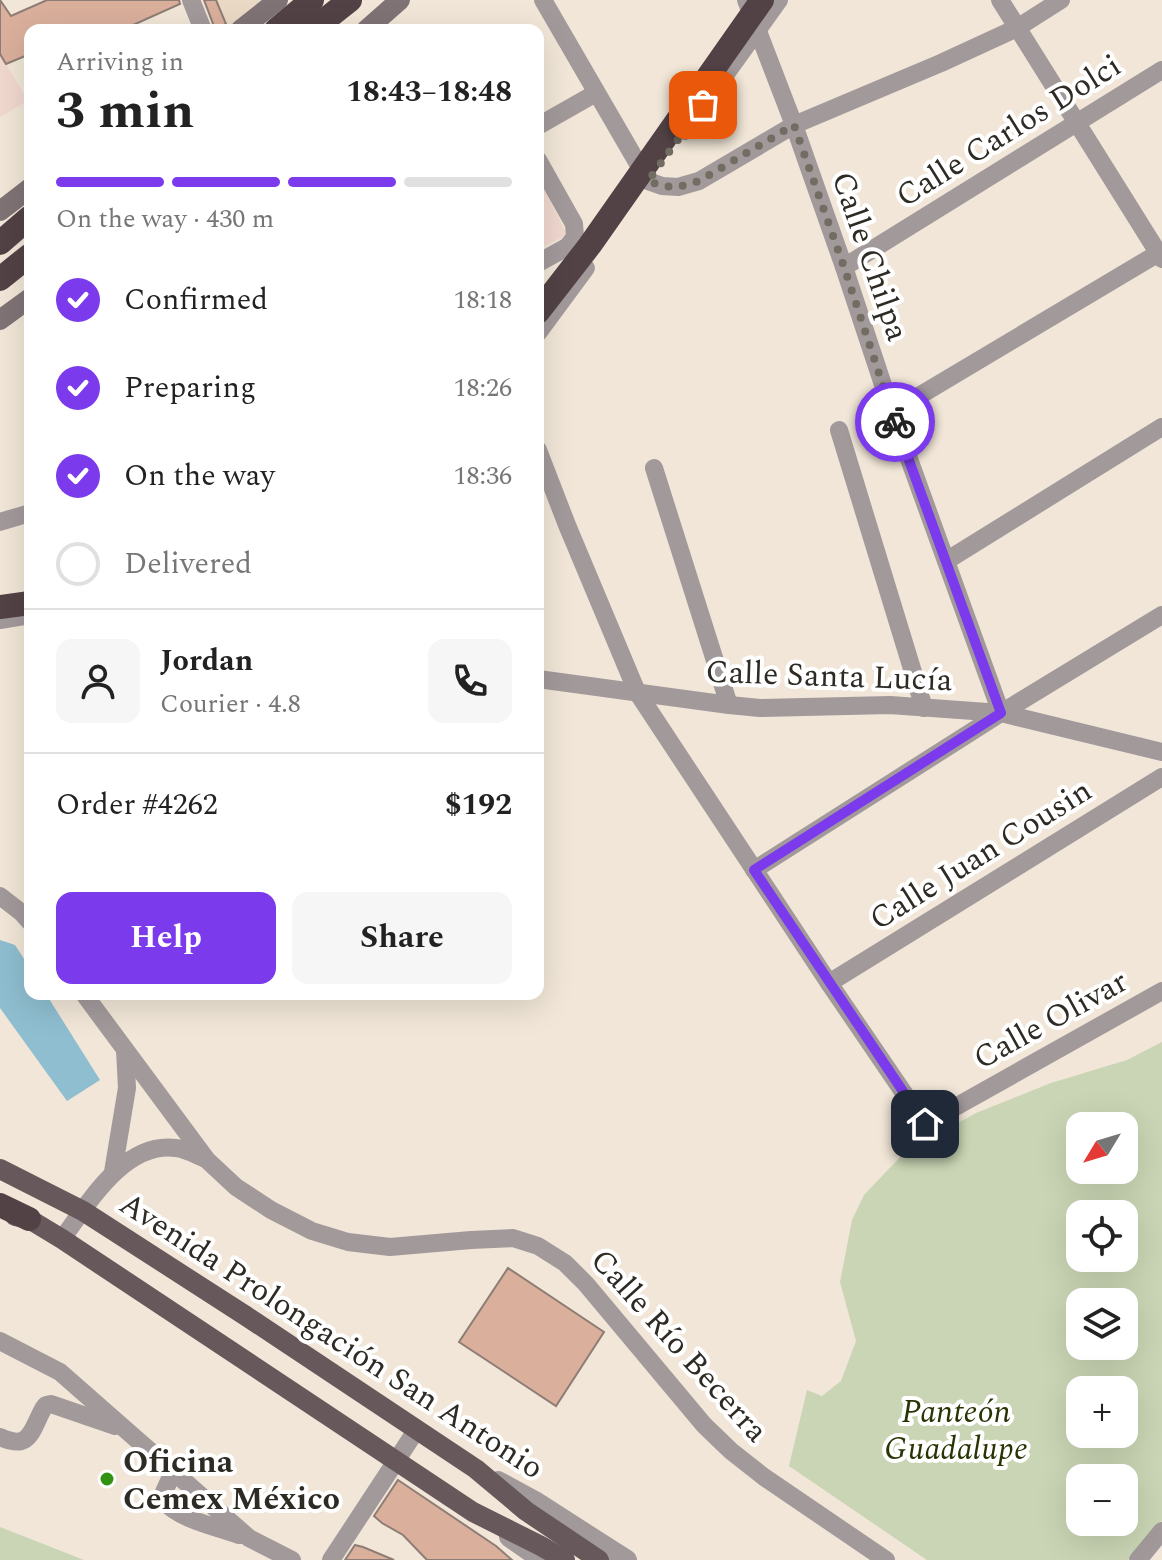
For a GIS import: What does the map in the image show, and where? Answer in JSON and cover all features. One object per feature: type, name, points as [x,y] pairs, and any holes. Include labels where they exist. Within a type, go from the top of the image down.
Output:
[{"type":"highway","points":[[280,24],[299,0]]},
{"type":"highway","points":[[282,24],[312,0]]},
{"type":"highway","points":[[296,24],[325,0]]},
{"type":"highway","points":[[320,24],[350,0]]},
{"type":"highway","points":[[544,304],[590,245],[762,0]]},
{"type":"highway","points":[[0,246],[24,223]]},
{"type":"highway","points":[[0,246],[24,231]]},
{"type":"highway","points":[[0,261],[24,242]]},
{"type":"highway","points":[[0,279],[24,260]]},
{"type":"highway","points":[[0,300],[24,281]]},
{"type":"highway","points":[[0,607],[24,604]]},
{"type":"highway","points":[[0,1205],[29,1219]]},
{"type":"main road","points":[[248,24],[278,0]]},
{"type":"main road","points":[[374,20],[400,0]]},
{"type":"main road","points":[[0,211],[24,193]]},
{"type":"main road","points":[[0,320],[24,302]]},
{"type":"main road","name":"Avenida Prolongación San Antonio","points":[[0,1169],[83,1211],[476,1469]]},
{"type":"main road","name":"Avenida Prolongación San Antonio","points":[[0,1212],[29,1219],[62,1239],[473,1512]]},
{"type":"main road","points":[[476,1469],[526,1511],[599,1560]]},
{"type":"main road","points":[[473,1512],[565,1560]]},
{"type":"street","points":[[191,0],[201,24]]},
{"type":"street","points":[[543,0],[648,181],[678,187],[699,181],[794,125],[1017,28],[1061,0]]},
{"type":"street","name":"Calle Chilpa","points":[[746,0],[794,125],[892,412],[1001,713]]},
{"type":"street","points":[[544,325],[779,0]]},
{"type":"street","points":[[892,412],[1161,254],[1000,0]]},
{"type":"street","name":"Calle Carlos Dolci","points":[[844,267],[1162,70]]},
{"type":"street","points":[[544,123],[596,93]]},
{"type":"street","points":[[544,171],[574,224],[575,237],[567,247],[544,260]]},
{"type":"street","points":[[946,561],[1162,427]]},
{"type":"street","points":[[839,430],[924,708]]},
{"type":"street","points":[[544,466],[637,692],[829,983]]},
{"type":"street","points":[[654,468],[729,705]]},
{"type":"street","points":[[0,522],[24,515]]},
{"type":"street","points":[[754,870],[1162,615]]},
{"type":"street","points":[[0,620],[24,616]]},
{"type":"street","name":"Calle Santa Lucía","points":[[544,680],[760,708],[890,705],[1001,713],[1162,752]]},
{"type":"street","name":"Calle Juan Cousin","points":[[829,983],[1162,777]]},
{"type":"street","points":[[0,896],[24,915]]},
{"type":"street","name":"Calle Olivar","points":[[829,983],[925,1124],[1162,991]]},
{"type":"street","name":"Calle Río Becerra","points":[[88,1000],[207,1160],[236,1187],[312,1231],[348,1242],[390,1247],[513,1238],[538,1246],[565,1263],[586,1284],[704,1425],[731,1451],[886,1560]]},
{"type":"street","points":[[113,1172],[127,1088],[125,1050]]},
{"type":"street","points":[[62,1239],[113,1172],[141,1155],[166,1147],[184,1150],[207,1160]]},
{"type":"street","points":[[0,1341],[60,1372],[249,1538]]},
{"type":"street","points":[[0,1437],[16,1443],[28,1438],[60,1372]]},
{"type":"street","points":[[46,1405],[51,1404],[122,1428]]},
{"type":"street","points":[[331,1560],[417,1429]]},
{"type":"street","name":"Avenida Prolongación San Antonio","points":[[476,1469],[535,1501],[627,1560]]},
{"type":"street","points":[[173,1472],[164,1492],[164,1501],[169,1508],[249,1538],[292,1560]]},
{"type":"street","name":"Avenida Prolongación San Antonio","points":[[473,1512],[542,1560]]},
{"type":"street","points":[[1138,1560],[1162,1531]]},
{"type":"shaded area","points":[[203,0],[267,0],[236,24],[213,24]]},
{"type":"shaded area","points":[[0,54],[24,94],[24,103],[0,117]]},
{"type":"shaded area","points":[[544,188],[567,235],[544,246]]},
{"type":"green space","name":"Panteón Guadalupe","points":[[1162,1042],[1162,1521],[1128,1560],[927,1560],[789,1466],[807,1390],[822,1396],[841,1381],[856,1341],[840,1282],[852,1220],[864,1195],[904,1153],[976,1113],[1051,1083],[1127,1060]]},
{"type":"green space","points":[[0,1527],[84,1560],[0,1560]]},
{"type":"water","points":[[0,940],[15,945],[24,959],[24,1000],[50,1000],[100,1080],[67,1101],[0,1008]]},
{"type":"building","points":[[0,0],[11,16],[47,0],[179,0],[180,4],[135,24],[24,24],[24,56],[6,64],[0,54]]},
{"type":"building","points":[[204,0],[216,0],[226,24],[213,24]]},
{"type":"building","points":[[508,1268],[604,1332],[556,1406],[459,1342]]},
{"type":"building","points":[[398,1480],[512,1560],[427,1560],[403,1535],[374,1516]]},
{"type":"building","points":[[355,1545],[363,1547],[394,1560],[345,1560]]},
{"type":"way so far","points":[[703,105],[648,181],[678,187],[699,181],[794,125],[895,422]]},
{"type":"place","name":"Oficina Cemex México","points":[[107,1479]]},
{"type":"route","points":[[895,422],[1001,713],[754,870],[925,1124]]}]
